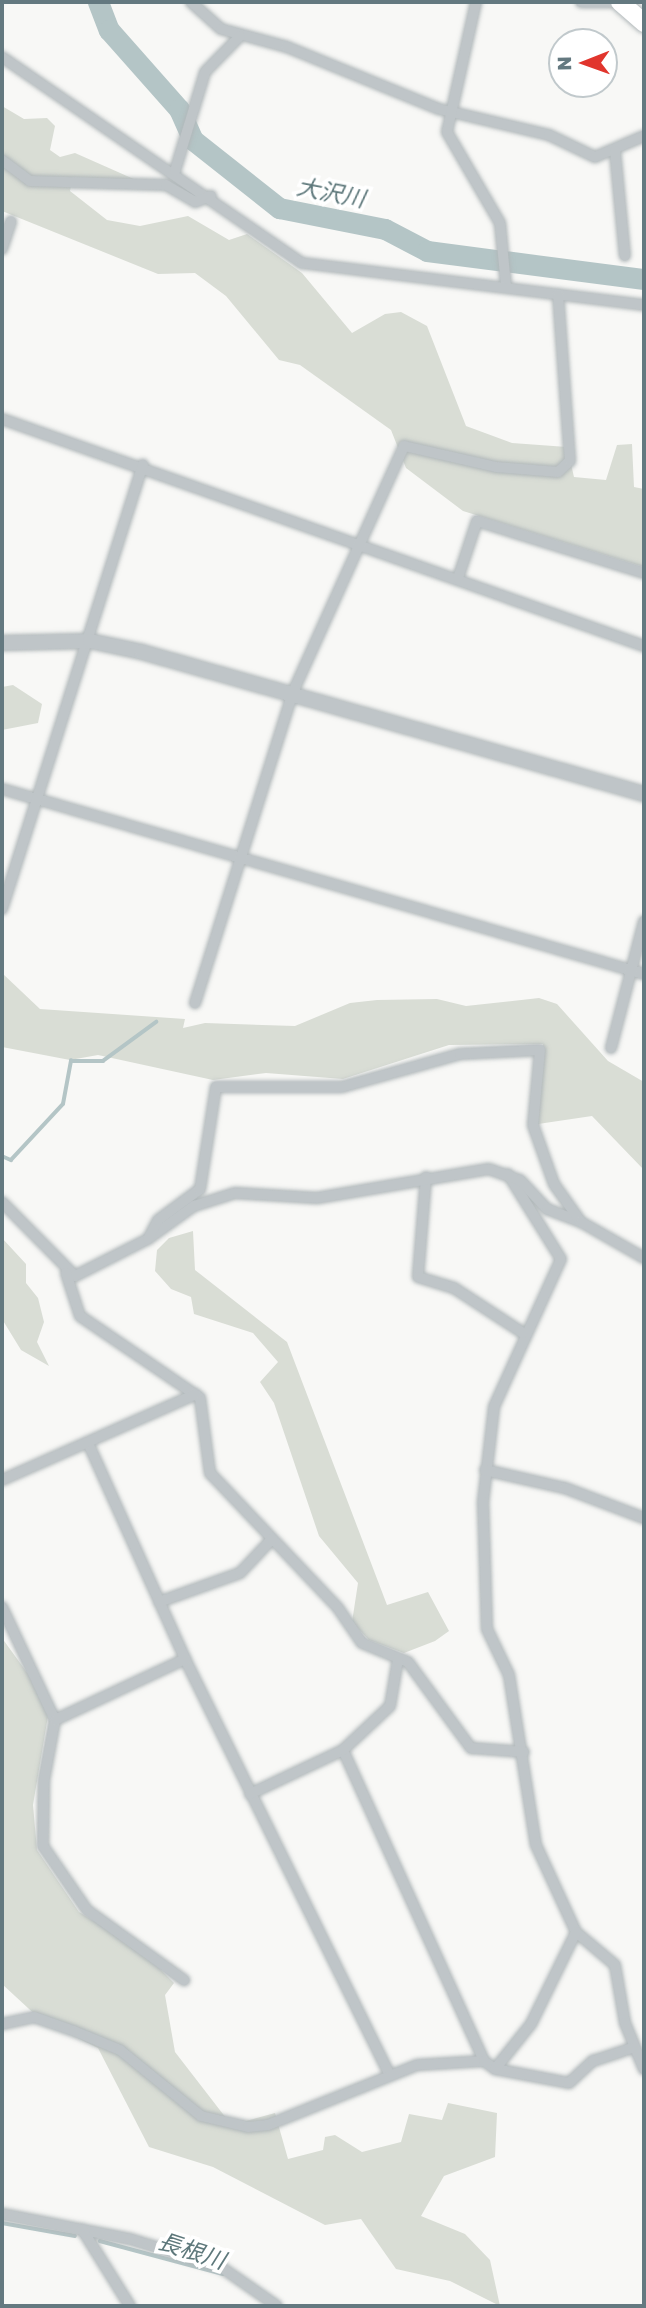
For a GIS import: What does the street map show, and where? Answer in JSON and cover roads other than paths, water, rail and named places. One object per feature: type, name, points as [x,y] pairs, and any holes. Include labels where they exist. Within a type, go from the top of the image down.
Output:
[{"type":"main road","points":[[618,2],[644,23]]},
{"type":"street","points":[[191,2],[220,29],[287,47],[449,112],[505,121],[595,157],[615,151],[644,136]]},
{"type":"street","points":[[477,2],[449,112],[447,132],[490,202],[504,244],[506,281]]},
{"type":"street","points":[[581,2],[618,2]]},
{"type":"street","points":[[174,171],[178,145],[194,116],[205,72],[240,36]]},
{"type":"street","points":[[2,57],[211,196],[302,263],[506,281],[558,294],[644,305]]},
{"type":"street","points":[[615,151],[625,256]]},
{"type":"street","points":[[2,160],[30,180],[166,185],[195,202],[211,196]]},
{"type":"street","points":[[2,249],[11,221]]},
{"type":"street","points":[[195,1003],[293,692],[363,545],[404,446],[496,467],[565,468],[570,411],[558,294]]},
{"type":"street","points":[[2,419],[143,466],[644,646]]},
{"type":"street","points":[[2,909],[143,466]]},
{"type":"street","points":[[458,578],[477,521],[644,573]]},
{"type":"street","points":[[2,643],[87,641],[293,692],[644,794]]},
{"type":"street","points":[[2,789],[243,855],[644,974]]},
{"type":"street","points":[[611,1048],[644,920]]},
{"type":"street","points":[[148,1239],[158,1220],[200,1189],[216,1087],[342,1087],[460,1054],[540,1050],[533,1125],[554,1184],[581,1222]]},
{"type":"street","points":[[66,1273],[94,1269],[148,1239],[215,1196],[317,1198],[426,1177],[489,1169],[508,1174],[547,1209],[581,1222],[644,1258]]},
{"type":"street","points":[[508,1174],[561,1259],[523,1333],[497,1397],[485,1470],[487,1629],[509,1675],[524,1752],[536,1845],[576,1931],[615,1965],[632,2048],[644,2069]]},
{"type":"street","points":[[426,1177],[418,1277],[454,1289],[523,1333]]},
{"type":"street","points":[[2,1202],[66,1273],[80,1315],[196,1394],[205,1407],[204,1461],[210,1473],[272,1539],[362,1643],[398,1659],[418,1673],[471,1748],[524,1752]]},
{"type":"street","points":[[2,1480],[89,1445],[196,1394]]},
{"type":"street","points":[[89,1445],[185,1659],[389,2074]]},
{"type":"street","points":[[485,1470],[565,1488],[644,1518]]},
{"type":"street","points":[[159,1602],[240,1573],[272,1539]]},
{"type":"street","points":[[2,1607],[55,1720],[44,1780],[43,1846],[87,1910],[184,1980]]},
{"type":"street","points":[[55,1720],[185,1659]]},
{"type":"street","points":[[250,1794],[343,1750],[390,1706],[398,1659]]},
{"type":"street","points":[[343,1750],[484,2061],[495,2070],[569,2083],[593,2061],[632,2048]]},
{"type":"street","points":[[495,2070],[531,2024],[576,1931]]},
{"type":"street","points":[[2,2024],[34,2017],[120,2050],[201,2116],[225,2124],[268,2125],[389,2074],[417,2065],[484,2061]]},
{"type":"street","points":[[2,2214],[82,2229],[221,2267],[277,2306]]},
{"type":"street","points":[[82,2229],[130,2306]]},
{"type":"waterway","name":"大沢川","points":[[98,2],[109,30],[179,109],[193,140],[279,208],[385,229],[427,251],[644,279]]},
{"type":"waterway","points":[[2,1156],[11,1160],[63,1104],[71,1061],[103,1061],[156,1022]]},
{"type":"waterway","name":"長根川","points":[[2,2223],[75,2236]]},
{"type":"waterway","name":"長根川","points":[[100,2241],[223,2274]]}]
